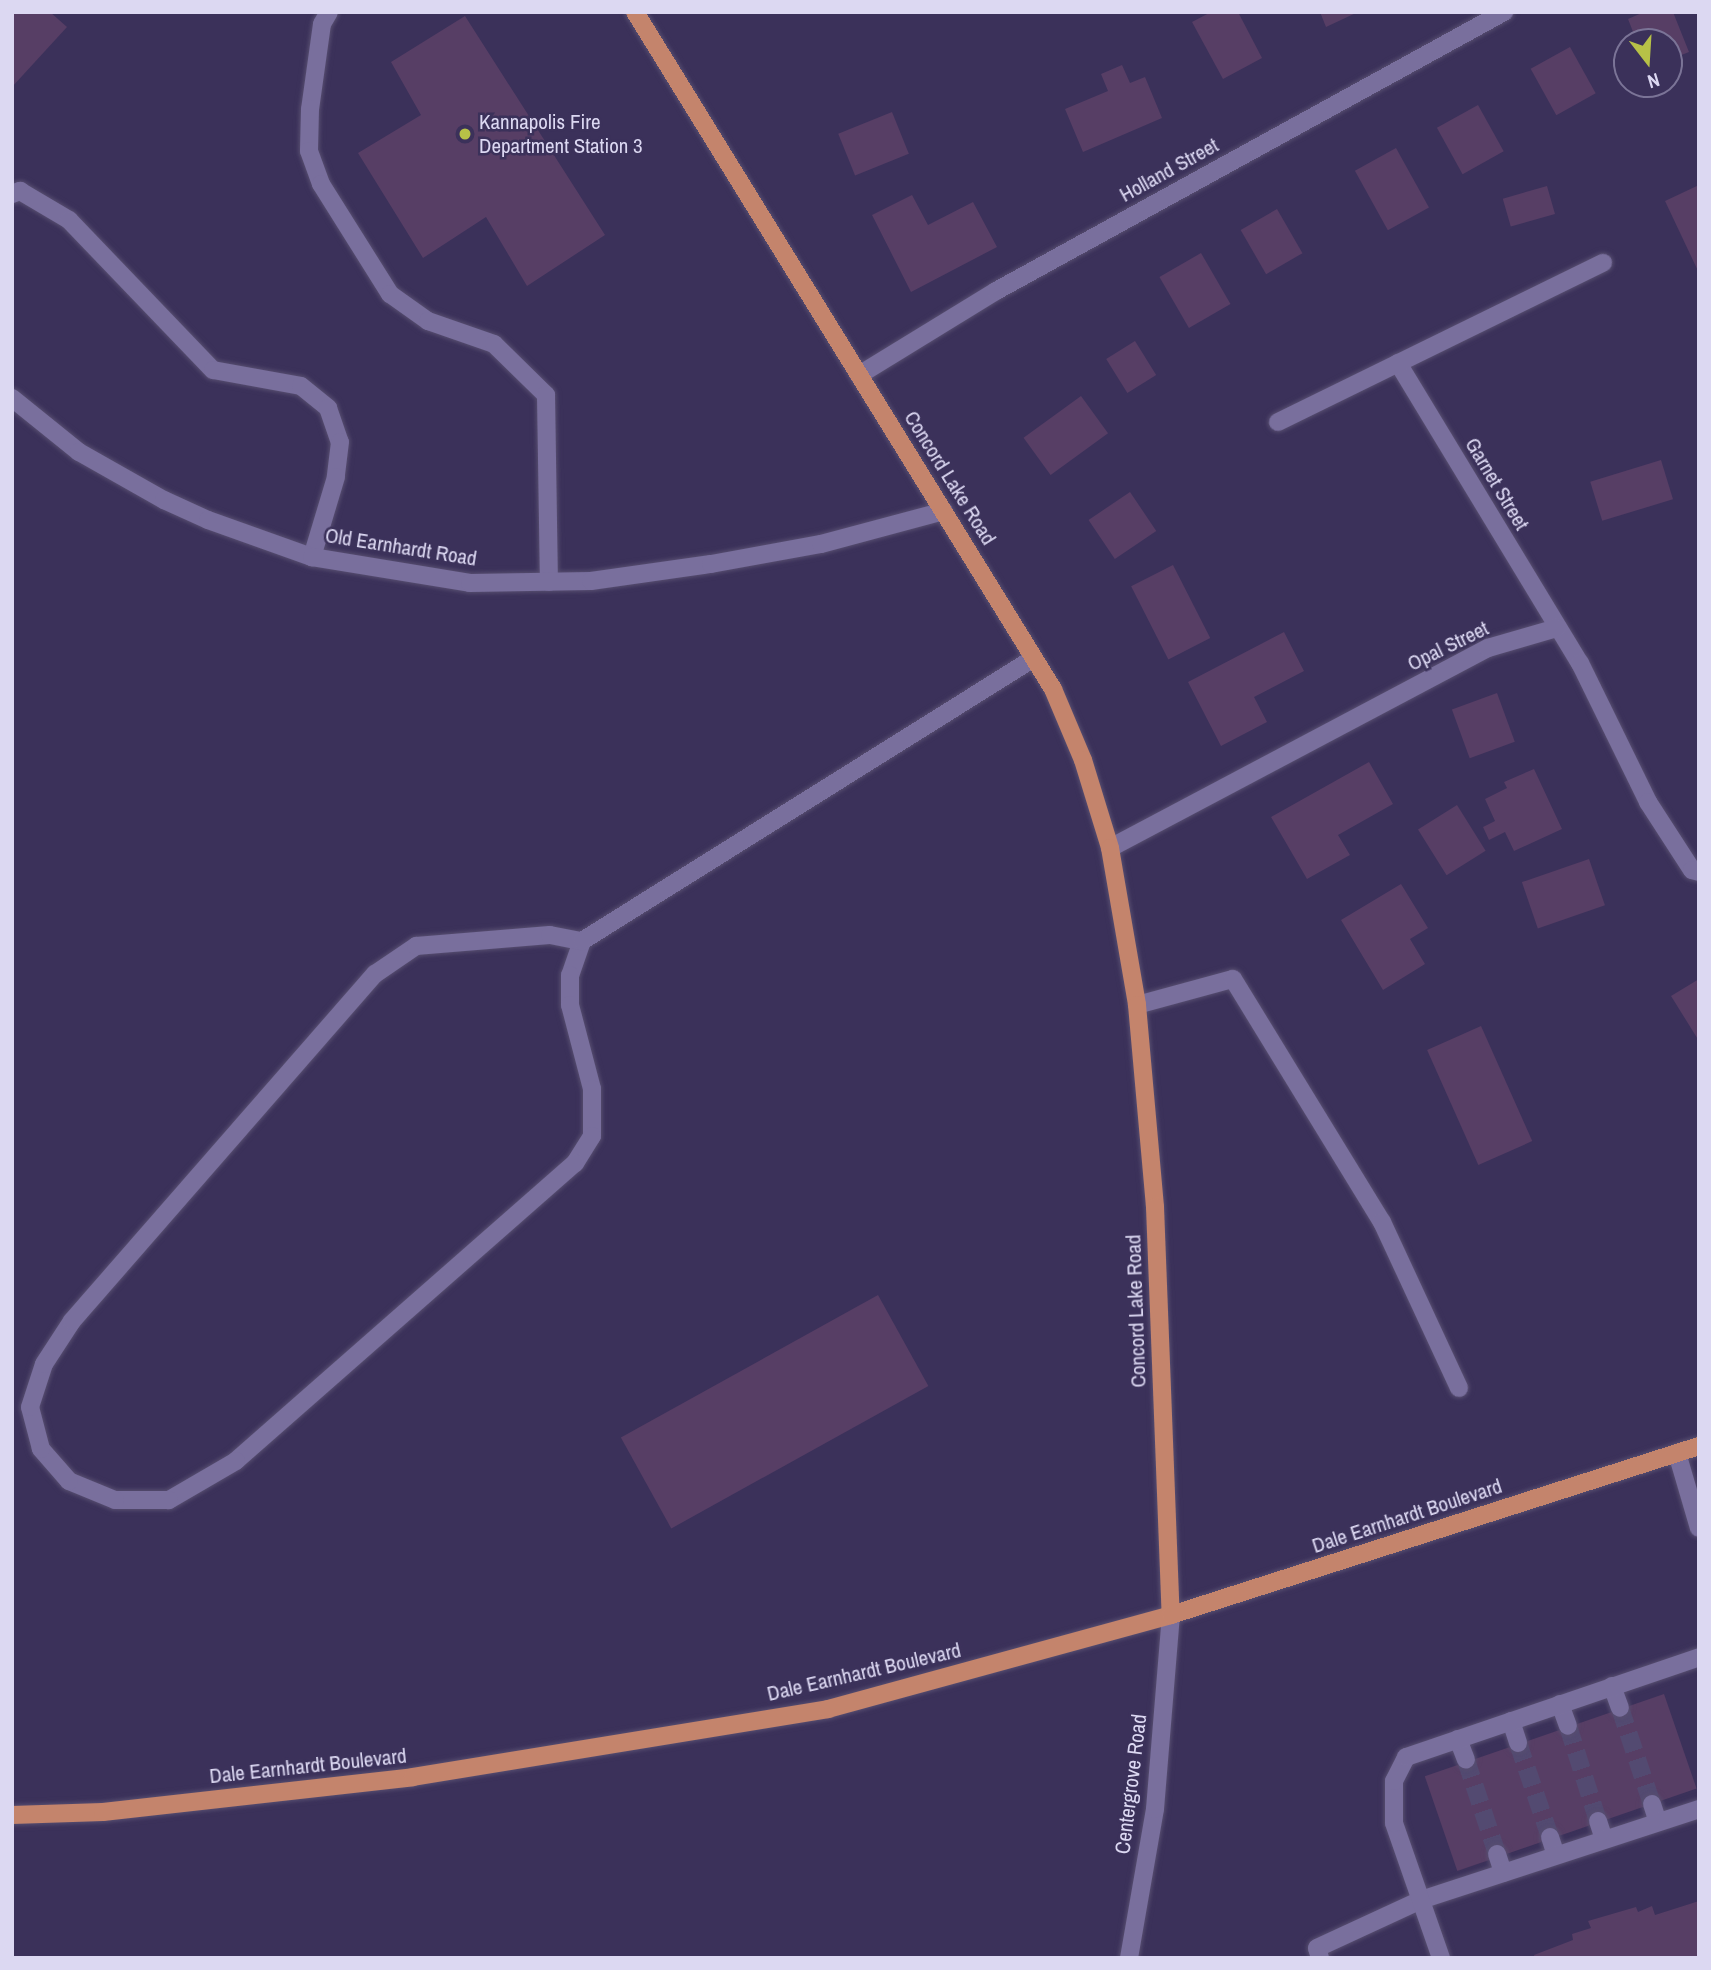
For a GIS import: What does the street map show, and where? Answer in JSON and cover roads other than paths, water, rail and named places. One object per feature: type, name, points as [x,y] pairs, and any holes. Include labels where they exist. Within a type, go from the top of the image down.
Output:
[{"type":"main road","name":"Concord Lake Road","points":[[635,12],[1054,689],[1083,760],[1110,848],[1137,1005],[1155,1207],[1171,1615]]},
{"type":"main road","name":"Dale Earnhardt Boulevard","points":[[12,1815],[103,1812],[413,1777],[828,1709],[1171,1615],[1699,1446]]},
{"type":"street","points":[[329,12],[322,24],[310,109],[309,151],[321,184],[390,294],[428,321],[494,344],[546,396],[549,582]]},
{"type":"street","name":"Holland Street","points":[[859,375],[996,290],[1504,12]]},
{"type":"street","points":[[12,194],[20,191],[69,220],[214,370],[301,386],[328,408],[340,442],[336,477],[312,556]]},
{"type":"street","points":[[1278,422],[1603,263]]},
{"type":"street","name":"Garnet Street","points":[[1398,363],[1557,628]]},
{"type":"street","name":"Old Earnhardt Road","points":[[12,398],[79,452],[164,500],[208,520],[312,556],[470,583],[592,581],[711,564],[821,544],[944,511]]},
{"type":"street","points":[[1557,628],[1580,663],[1648,802],[1692,870],[1699,872]]},
{"type":"street","name":"Opal Street","points":[[1110,848],[1488,649],[1557,628]]},
{"type":"street","points":[[582,941],[550,935],[416,946],[375,974],[72,1321],[44,1364],[30,1407],[41,1448],[69,1481],[115,1500],[169,1500],[236,1461],[575,1163],[592,1136],[592,1089],[569,1005],[570,975],[582,941],[1034,658]]},
{"type":"street","points":[[1137,1005],[1233,979],[1382,1222],[1459,1388]]},
{"type":"street","points":[[1677,1453],[1699,1528]]},
{"type":"street","name":"Centergrove Road","points":[[1129,1958],[1155,1809],[1171,1615]]},
{"type":"street","points":[[1441,1958],[1394,1823],[1394,1782],[1406,1757],[1699,1657]]},
{"type":"street","points":[[1612,1686],[1620,1708]]},
{"type":"street","points":[[1560,1704],[1568,1726]]},
{"type":"street","points":[[1511,1721],[1518,1743]]},
{"type":"street","points":[[1458,1739],[1466,1760]]},
{"type":"street","points":[[1652,1804],[1658,1822]]},
{"type":"street","points":[[1320,1958],[1317,1948],[1421,1900],[1699,1809]]},
{"type":"street","points":[[1598,1821],[1604,1839]]},
{"type":"street","points":[[1549,1837],[1556,1855]]},
{"type":"street","points":[[1497,1854],[1503,1873]]},
{"type":"tunnel","points":[[1620,1708],[1652,1804]]},
{"type":"tunnel","points":[[1568,1726],[1598,1821]]},
{"type":"tunnel","points":[[1518,1743],[1550,1837]]},
{"type":"tunnel","points":[[1466,1760],[1497,1854]]},
{"type":"place","name":"Kannapolis Fire Department Station 3","points":[[465,134]]}]
